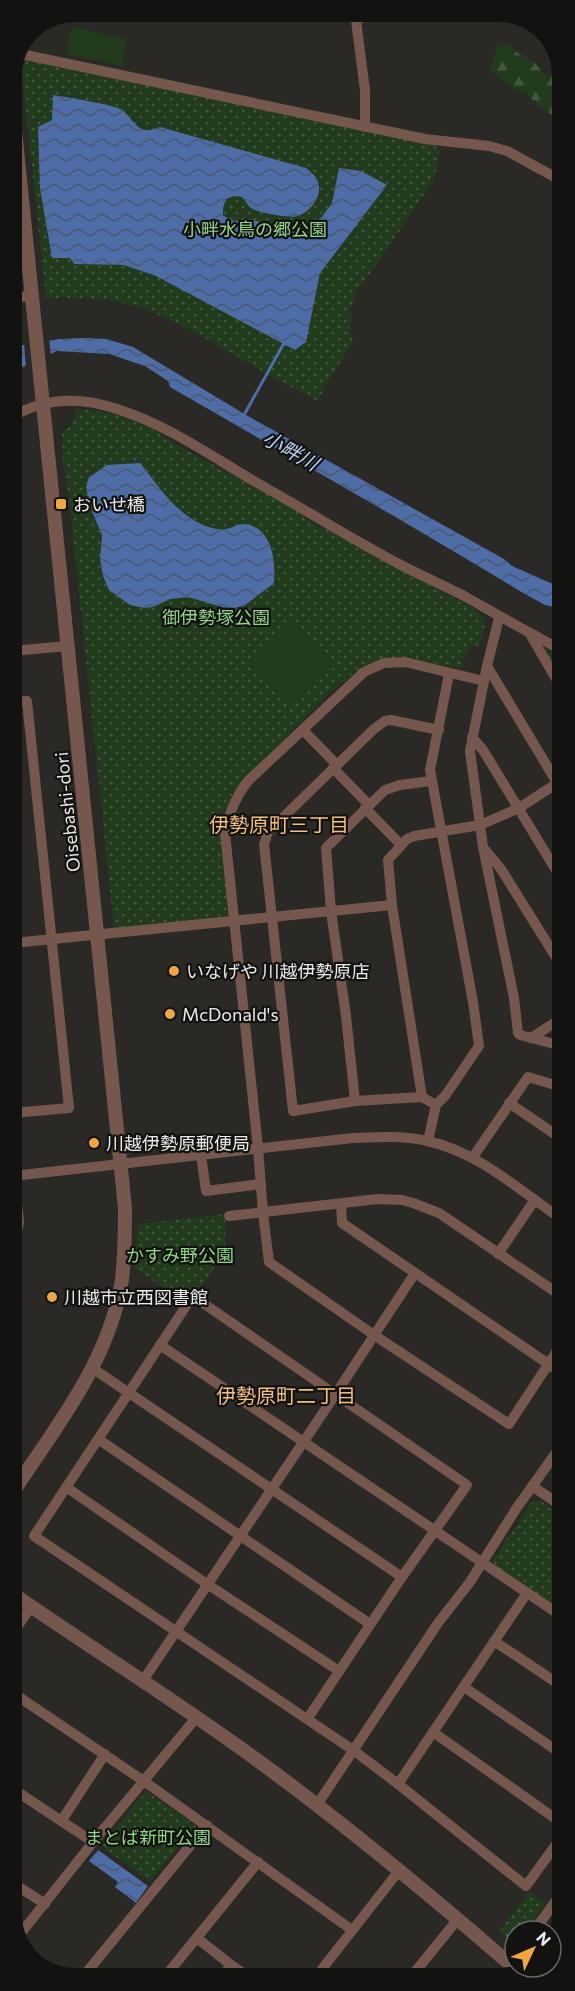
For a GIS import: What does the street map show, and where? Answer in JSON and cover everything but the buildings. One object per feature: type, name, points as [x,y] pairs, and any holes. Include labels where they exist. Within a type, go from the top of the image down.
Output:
[{"type":"street","points":[[356,23],[365,91],[365,126]]},
{"type":"street","points":[[27,55],[445,142],[489,146],[507,151],[552,176]]},
{"type":"street","name":"Oisebashi-dori","points":[[22,230],[33,301],[125,1209],[121,1286],[110,1326],[92,1368],[22,1478]]},
{"type":"street","points":[[22,300],[33,301]]},
{"type":"street","points":[[22,412],[43,398],[70,399],[116,408],[144,419],[210,454],[399,564],[552,645]]},
{"type":"street","points":[[499,618],[470,751],[483,847],[514,998],[518,1033],[552,1043]]},
{"type":"street","points":[[530,634],[552,672]]},
{"type":"street","points":[[22,650],[67,646]]},
{"type":"street","points":[[484,681],[405,662],[384,663],[364,672],[248,781],[239,792],[228,818],[225,833],[263,1213],[269,1262],[508,1424],[552,1358]]},
{"type":"street","points":[[487,666],[552,771]]},
{"type":"street","points":[[428,1141],[436,1105],[446,1096],[479,1046],[430,770],[449,674]]},
{"type":"street","points":[[22,701],[27,701],[69,1107],[22,1112]]},
{"type":"street","points":[[436,1105],[422,1097],[355,1101],[293,1111],[264,844],[266,836],[374,729],[386,721],[391,720],[439,730]]},
{"type":"street","points":[[303,730],[401,845]]},
{"type":"street","points":[[472,737],[483,750],[552,863]]},
{"type":"street","points":[[355,1101],[331,911],[326,848],[385,790],[431,781]]},
{"type":"street","points":[[422,1097],[392,905],[388,860],[407,839],[414,836],[480,825],[552,790]]},
{"type":"street","points":[[483,847],[501,869],[552,951]]},
{"type":"street","points":[[22,942],[392,905]]},
{"type":"street","points":[[531,1038],[552,1024]]},
{"type":"street","points":[[473,1157],[528,1077],[552,1084]]},
{"type":"street","points":[[509,1103],[552,1132]]},
{"type":"street","points":[[22,1175],[353,1138],[406,1137],[428,1141],[473,1157],[552,1213]]},
{"type":"street","points":[[201,1155],[206,1191],[261,1184]]},
{"type":"street","points":[[229,1216],[378,1199],[402,1200],[439,1214],[552,1290]]},
{"type":"street","points":[[498,1254],[534,1201]]},
{"type":"street","points":[[341,1204],[342,1223],[552,1367]]},
{"type":"street","points":[[142,1682],[415,1273]]},
{"type":"street","points":[[308,1718],[402,1577],[467,1485],[197,1299],[190,1300],[34,1536],[353,1750],[526,1886],[552,1850]]},
{"type":"street","points":[[160,1345],[482,1563],[552,1607]]},
{"type":"street","points":[[92,1368],[402,1577]]},
{"type":"street","points":[[98,1439],[370,1624]]},
{"type":"street","points":[[317,1805],[438,1623],[456,1602],[552,1458]]},
{"type":"street","points":[[66,1486],[207,1584],[339,1671]]},
{"type":"street","points":[[532,1486],[552,1500]]},
{"type":"street","points":[[398,1784],[527,1593]]},
{"type":"street","points":[[22,1600],[255,1759],[317,1805],[503,1955]]},
{"type":"street","points":[[22,1620],[31,1607]]},
{"type":"street","points":[[494,1641],[552,1681]]},
{"type":"street","points":[[464,1687],[552,1747]]},
{"type":"street","points":[[22,1699],[207,1825],[351,1930]]},
{"type":"street","points":[[24,1929],[196,1718]]},
{"type":"street","points":[[433,1732],[552,1816]]},
{"type":"street","points":[[62,1820],[105,1754]]},
{"type":"street","points":[[22,1795],[93,1842]]},
{"type":"street","points":[[90,1968],[207,1825]]},
{"type":"street","points":[[172,1968],[258,1862]]},
{"type":"street","points":[[322,1968],[398,1872]]},
{"type":"street","points":[[22,1889],[45,1904]]},
{"type":"street","points":[[543,1919],[552,1906]]},
{"type":"street","points":[[548,1912],[552,1910]]},
{"type":"street","points":[[418,1968],[458,1919]]},
{"type":"street","points":[[197,1938],[235,1968]]},
{"type":"green space","points":[[72,27],[127,39],[122,66],[66,54]]},
{"type":"green space","points":[[507,44],[535,63],[544,74],[552,76],[552,115],[489,69],[499,46]]},
{"type":"green space","name":"小畔水鳥の郷公園","points":[[25,60],[435,145],[440,152],[434,180],[357,290],[351,308],[350,331],[353,341],[317,401],[201,335],[156,313],[114,301],[46,298],[22,75]]},
{"type":"green space","name":"御伊勢塚公園","points":[[76,409],[113,413],[157,431],[173,443],[283,502],[318,526],[351,540],[474,608],[484,618],[485,625],[479,646],[473,645],[464,657],[461,668],[399,657],[370,663],[355,672],[331,692],[233,792],[222,817],[221,842],[229,914],[225,918],[114,929],[70,506],[63,459],[62,432],[73,423]]},
{"type":"green space","points":[[293,622],[334,667],[290,708],[249,663]]},
{"type":"green space","points":[[539,646],[552,652],[552,667]]},
{"type":"green space","name":"かすみ野公園","points":[[225,1214],[225,1252],[200,1289],[191,1290],[183,1301],[135,1268],[138,1224]]},
{"type":"green space","points":[[540,1501],[552,1508],[552,1604],[494,1565],[493,1560],[532,1502]]},
{"type":"green space","name":"まとば新町公園","points":[[146,1791],[196,1826],[150,1881],[101,1846]]},
{"type":"green space","points":[[530,1891],[546,1904],[534,1919],[509,1919]]},
{"type":"water","points":[[53,95],[118,108],[142,129],[152,130],[160,127],[306,168],[317,180],[319,188],[317,199],[299,216],[259,212],[251,208],[242,197],[234,196],[226,199],[223,208],[223,215],[233,221],[245,218],[287,229],[304,228],[321,218],[332,203],[339,168],[361,171],[387,185],[320,273],[306,342],[295,350],[156,276],[124,265],[74,264],[70,258],[52,258],[40,188],[38,127],[52,120]]},
{"type":"water","name":"小畔川","points":[[60,339],[106,339],[133,347],[246,415],[504,559],[512,566],[552,584],[552,607],[525,594],[170,387],[168,381],[145,366],[109,354],[57,351],[22,367],[22,345]]},
{"type":"water","points":[[140,463],[168,498],[193,520],[216,529],[227,529],[243,524],[253,526],[260,531],[266,537],[273,555],[274,583],[244,606],[229,609],[188,597],[170,599],[153,607],[144,608],[130,605],[109,590],[100,560],[102,535],[86,488],[89,477],[107,465]]},
{"type":"water","points":[[98,1850],[148,1886],[136,1903],[115,1887],[118,1882],[89,1861]]},
{"type":"pier","points":[[49,338],[51,357],[26,369],[24,342]]},
{"type":"waterway","points":[[244,415],[284,343]]},
{"type":"place","name":"おいせ橋","points":[[61,504]]},
{"type":"place","name":"いなげや 川越伊勢原店","points":[[174,971]]},
{"type":"place","name":"McDonald's","points":[[170,1014]]},
{"type":"place","name":"川越伊勢原郵便局","points":[[94,1143]]},
{"type":"place","name":"川越市立西図書館","points":[[52,1297]]},
{"type":"district","name":"伊勢原町三丁目","points":[[279,824]]},
{"type":"district","name":"伊勢原町二丁目","points":[[286,1395]]}]
